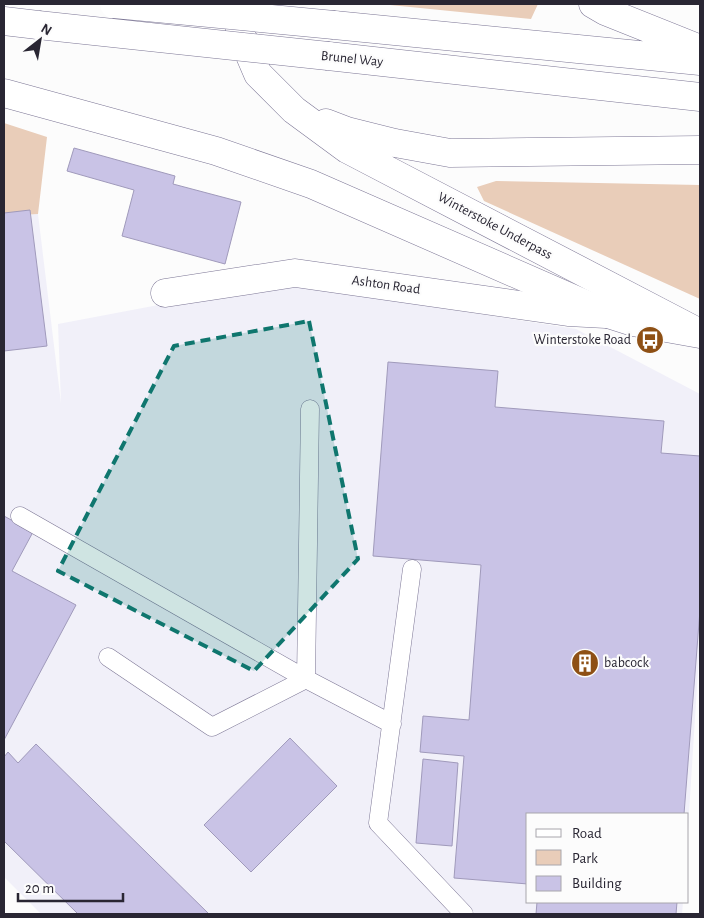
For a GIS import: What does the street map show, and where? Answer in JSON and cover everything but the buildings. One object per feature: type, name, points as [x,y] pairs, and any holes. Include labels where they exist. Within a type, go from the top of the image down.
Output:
[{"type":"main road","points":[[114,4],[700,61]]},
{"type":"main road","name":"Winterstoke Underpass","points":[[236,4],[240,32],[258,74],[294,110],[347,149],[700,334]]},
{"type":"main road","points":[[593,4],[604,11],[700,49]]},
{"type":"main road","name":"Brunel Way","points":[[4,21],[700,97]]},
{"type":"main road","points":[[4,93],[216,151],[311,184],[608,314],[634,322],[700,334]]},
{"type":"main road","name":"Winterstoke Underpass","points":[[294,110],[348,131],[395,143],[450,153],[700,150]]},
{"type":"main road","name":"Ashton Road","points":[[164,293],[295,273],[568,312],[608,314]]},
{"type":"lane","points":[[306,679],[310,409]]},
{"type":"lane","points":[[20,516],[306,679],[392,724]]},
{"type":"lane","points":[[412,569],[378,823],[464,914]]},
{"type":"lane","points":[[108,657],[212,727],[306,679]]},
{"type":"highlighted area","points":[[309,321],[358,559],[254,671],[58,571],[174,346]]},
{"type":"shaded area","name":"babcock","points":[[38,214],[61,403],[58,324],[295,279],[408,303],[576,329],[700,394],[700,639],[689,813],[526,813],[526,903],[683,903],[682,914],[41,914],[4,877],[4,216]]},
{"type":"green space","points":[[380,4],[538,4],[531,19]]},
{"type":"green space","points":[[4,123],[47,137],[38,214],[4,216]]},
{"type":"green space","points":[[496,181],[700,185],[700,299],[484,201],[477,187]]},
{"type":"place","name":"Winterstoke Road","points":[[650,340]]},
{"type":"place","name":"babcock","points":[[585,663]]}]
